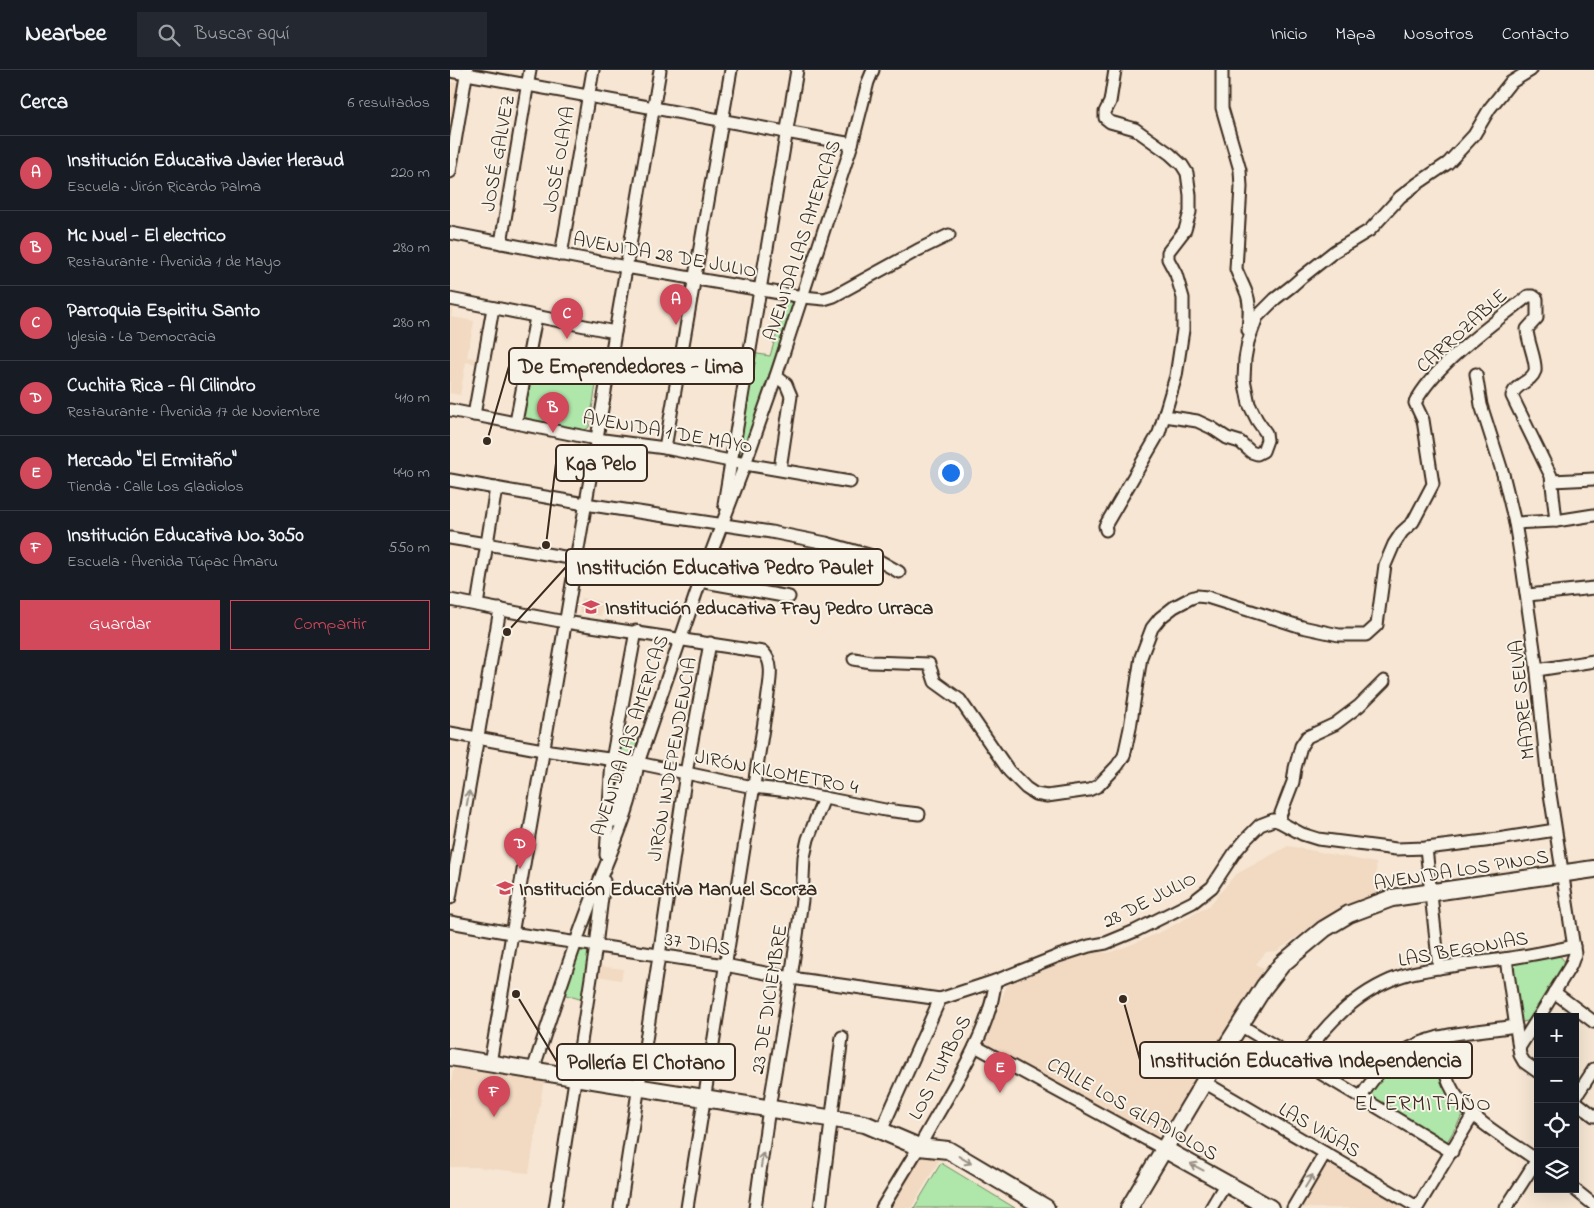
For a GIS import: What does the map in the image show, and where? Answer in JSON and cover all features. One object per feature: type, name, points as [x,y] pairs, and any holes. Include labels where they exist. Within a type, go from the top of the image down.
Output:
[{"type":"street","name":"JOSÉ GALVEZ","points":[[501,243],[530,70]]},
{"type":"street","name":"JOSÉ OLAYA","points":[[561,255],[593,70]]},
{"type":"street","points":[[490,1063],[660,70]]},
{"type":"street","points":[[665,448],[731,70]]},
{"type":"street","points":[[720,525],[797,70]]},
{"type":"street","name":"AVENIDA LAS AMERICAS","points":[[532,1070],[575,943],[606,862],[622,827],[634,786],[638,763],[680,638],[720,525],[745,464],[803,297],[852,144],[871,70]]},
{"type":"street","points":[[1106,530],[1106,526],[1120,498],[1159,433],[1176,376],[1183,330],[1183,298],[1176,274],[1168,259],[1168,252],[1185,230],[1190,212],[1187,173],[1182,165],[1135,129],[1110,122],[1105,118],[1104,112],[1110,102],[1115,70]]},
{"type":"street","points":[[1165,416],[1197,421],[1212,428],[1226,438],[1240,442],[1251,452],[1257,454],[1263,452],[1267,440],[1266,434],[1250,404],[1244,379],[1249,313],[1247,294],[1236,269],[1241,187],[1240,170],[1222,108],[1222,70]]},
{"type":"street","points":[[1245,359],[1248,342],[1257,317],[1275,299],[1335,251],[1370,230],[1400,197],[1411,188],[1448,163],[1474,135],[1490,108],[1510,84],[1531,70]]},
{"type":"street","points":[[450,71],[467,72],[528,86],[852,144]]},
{"type":"street","points":[[450,172],[467,72]]},
{"type":"street","name":"AVENIDA 28 DE JULIO","points":[[450,233],[626,267],[824,299],[834,296],[928,245],[949,236]]},
{"type":"street","name":"CARROZABLE","points":[[854,659],[871,662],[929,664],[935,682],[960,700],[1009,771],[1031,792],[1047,796],[1089,790],[1098,786],[1124,756],[1145,645],[1155,623],[1174,607],[1190,598],[1197,596],[1207,597],[1302,627],[1338,635],[1366,635],[1377,625],[1385,565],[1394,544],[1412,522],[1433,484],[1424,420],[1415,403],[1422,390],[1444,366],[1528,296],[1533,296],[1537,299],[1537,318],[1527,328],[1536,367],[1531,377],[1513,390],[1512,396],[1552,481]]},
{"type":"street","points":[[450,299],[615,332]]},
{"type":"street","points":[[474,415],[493,308]]},
{"type":"street","points":[[516,422],[536,317]]},
{"type":"street","name":"MADRE SELVA","points":[[1476,374],[1481,404],[1503,474],[1515,523],[1528,595],[1548,781],[1574,946],[1574,959],[1541,1013]]},
{"type":"street","points":[[776,376],[786,384],[791,396],[780,469]]},
{"type":"street","name":"AVENIDA 1 DE MAYO","points":[[450,410],[596,439],[665,448],[731,462],[850,482]]},
{"type":"street","points":[[1556,521],[1552,481],[1594,479]]},
{"type":"street","points":[[450,480],[585,504],[771,532],[826,543],[869,555],[899,572]]},
{"type":"street","points":[[477,605],[496,488]]},
{"type":"street","points":[[1515,523],[1556,521],[1594,515]]},
{"type":"street","points":[[450,538],[789,597]]},
{"type":"street","points":[[1528,595],[1594,588]]},
{"type":"street","points":[[450,600],[565,622],[636,631],[763,652],[768,656],[770,663],[767,704],[687,1208]]},
{"type":"street","points":[[450,898],[500,609]]},
{"type":"street","points":[[555,1208],[596,946],[606,862],[612,760],[636,631]]},
{"type":"street","name":"JIRÓN INDEPENDENCIA","points":[[620,1208],[686,773],[710,643]]},
{"type":"street","points":[[1537,670],[1594,661]]},
{"type":"street","points":[[1384,681],[1359,706],[1335,724],[1307,737],[1301,746],[1293,782],[1278,821],[1302,834],[1318,839],[1396,848],[1426,848],[1485,842],[1555,830]]},
{"type":"street","name":"JIRÓN KILOMETRO 4","points":[[450,733],[543,750],[638,763],[753,787],[885,810],[919,814]]},
{"type":"street","name":"23 DE DICIEMBRE","points":[[755,1208],[802,900],[804,857],[808,839],[824,798]]},
{"type":"street","name":"28 DE JULIO","points":[[940,999],[995,981],[1058,956],[1088,946],[1106,943],[1136,931],[1193,902],[1212,887],[1235,852],[1260,825],[1273,820],[1278,821]]},
{"type":"street","points":[[1426,848],[1439,968]]},
{"type":"street","name":"AVENIDA LOS PINOS","points":[[1129,1208],[1204,1082],[1264,987],[1282,964],[1324,929],[1349,914],[1392,898],[1594,869]]},
{"type":"street","name":"37 DIAS","points":[[450,922],[725,965],[791,978],[940,999]]},
{"type":"street","name":"LAS BEGONIAS","points":[[1301,1061],[1323,1030],[1339,1014],[1359,998],[1389,981],[1408,974],[1439,968],[1506,959],[1574,946]]},
{"type":"street","points":[[1506,959],[1522,1060],[1534,1069]]},
{"type":"street","name":"LOS TUMBOS","points":[[882,1208],[921,1144],[975,1046],[994,996],[995,981]]},
{"type":"street","points":[[1554,992],[1594,1022]]},
{"type":"street","points":[[881,1131],[940,999]]},
{"type":"street","points":[[1240,1024],[1452,1152]]},
{"type":"street","name":"MADRE SELVA","points":[[1519,1048],[1534,1024]]},
{"type":"street","points":[[1361,1097],[1374,1077],[1396,1056],[1419,1043],[1516,1026]]},
{"type":"street","points":[[820,1208],[842,1037]]},
{"type":"street","points":[[1440,1038],[1448,1082],[1459,1100],[1473,1116],[1534,1157]]},
{"type":"street","name":"CALLE LOS GLADIOLOS","points":[[975,1046],[1226,1182],[1270,1208]]},
{"type":"street","points":[[450,1057],[865,1124],[921,1144],[948,1150],[1046,1208]]},
{"type":"street","points":[[1579,1093],[1594,1069]]},
{"type":"street","name":"LAS VIÑAS","points":[[1204,1082],[1417,1208]]},
{"type":"street","points":[[1579,1103],[1594,1116]]},
{"type":"street","points":[[1417,1208],[1473,1116]]},
{"type":"street","points":[[1293,1208],[1325,1153]]},
{"type":"street","points":[[1506,1208],[1534,1164]]},
{"type":"street","points":[[1212,1208],[1226,1182]]},
{"type":"street","points":[[1579,1193],[1594,1205]]},
{"type":"shaded area","points":[[450,82],[462,83],[450,151]]},
{"type":"shaded area","points":[[450,306],[453,307],[451,317],[474,321],[467,357],[478,359],[477,364],[466,362],[460,395],[450,393]]},
{"type":"shaded area","name":"Institución educativa Fray Pedro Urraca","points":[[581,598],[603,602],[601,616],[579,612]]},
{"type":"shaded area","points":[[1288,846],[1376,863],[1377,893],[1319,921],[1277,951],[1266,952],[1256,964],[1264,969],[1163,1135],[1152,1138],[985,1044],[1007,985],[1082,954],[1108,953],[1163,931],[1209,906],[1235,875]]},
{"type":"shaded area","points":[[598,966],[623,969],[621,980],[597,976]]},
{"type":"shaded area","points":[[454,1064],[544,1079],[529,1173],[476,1167],[450,1167],[450,1091]]},
{"type":"shaded area","points":[[918,1157],[941,1157],[911,1208],[889,1208]]},
{"type":"shaded area","points":[[1325,1161],[1404,1208],[1297,1208]]},
{"type":"green space","points":[[787,300],[794,300],[740,461],[733,459],[752,353],[770,356]]},
{"type":"green space","points":[[532,348],[600,361],[589,427],[584,431],[528,420],[521,410]]},
{"type":"green space","points":[[620,736],[638,740],[633,761],[618,759]]},
{"type":"green space","points":[[578,950],[593,953],[586,1001],[563,994]]},
{"type":"green space","points":[[1559,955],[1566,963],[1528,1021],[1518,1023],[1510,963]]},
{"type":"green space","points":[[1429,1046],[1437,1052],[1464,1113],[1447,1142],[1371,1098],[1373,1089],[1385,1073],[1403,1059]]},
{"type":"green space","points":[[941,1163],[1015,1208],[914,1208]]},
{"type":"place","name":"Institución Educativa Javier Heraud","points":[[676,325]]},
{"type":"place","name":"Parroquia Espiritu Santo","points":[[567,339]]},
{"type":"place","name":"Mc Nuel - El electrico","points":[[553,433]]},
{"type":"place","name":"De Emprendedores - Lima","points":[[487,441]]},
{"type":"place","name":"Kga Pelo","points":[[546,545]]},
{"type":"place","name":"Institución educativa Fray Pedro Urraca","points":[[591,607]]},
{"type":"place","name":"Institución Educativa Pedro Paulet","points":[[507,632]]},
{"type":"place","name":"Cuchita Rica - Al Cilindro","points":[[520,869]]},
{"type":"place","name":"Institución Educativa Manuel Scorza","points":[[505,888]]},
{"type":"place","name":"Pollería El Chotano","points":[[516,994]]},
{"type":"place","name":"Institución Educativa Independencia","points":[[1123,999]]},
{"type":"place","name":"Mercado \"El Ermitaño\"","points":[[1000,1093]]},
{"type":"place","name":"Institución Educativa No. 3050","points":[[494,1117]]},
{"type":"district","name":"EL ERMITAÑO","points":[[1423,1102]]}]
